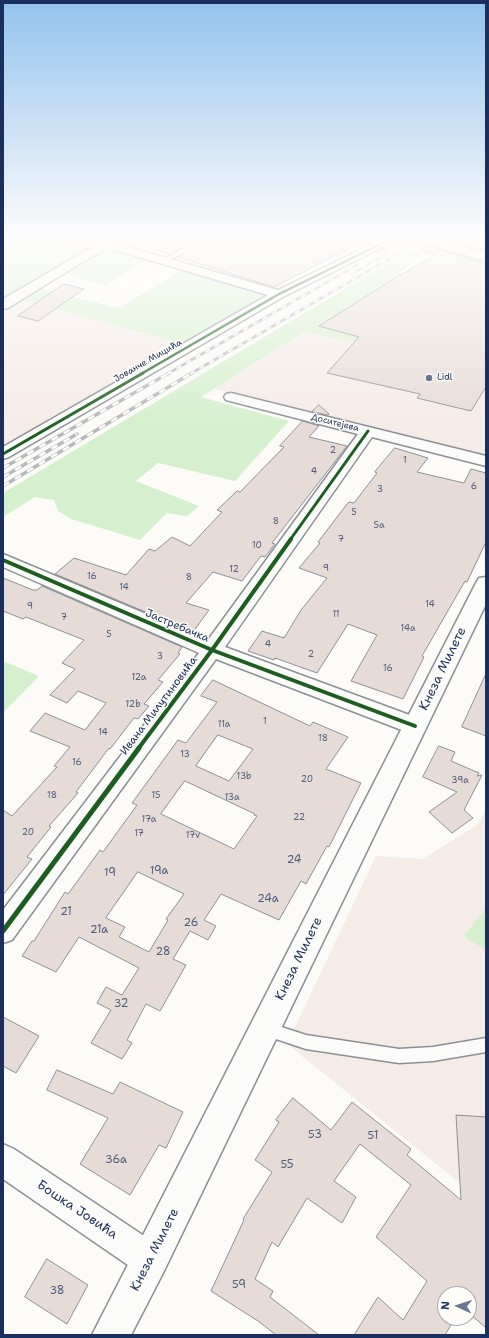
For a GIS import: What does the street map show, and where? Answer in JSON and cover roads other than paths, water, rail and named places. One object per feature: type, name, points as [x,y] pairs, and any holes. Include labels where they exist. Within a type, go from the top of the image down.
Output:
[{"type":"main road","name":"Кнеза Милете","points":[[111,1335],[150,1260],[486,583]]},
{"type":"street","name":"Јованче Мицића","points":[[3,454],[263,303]]},
{"type":"street","name":"Доситејева","points":[[231,397],[368,430],[486,461]]},
{"type":"street","name":"Ивана Милутиновића","points":[[3,930],[212,650],[368,430]]},
{"type":"street","name":"Јастребачка","points":[[3,560],[212,650],[415,726]]},
{"type":"street","name":"Бошка Јовића","points":[[3,1160],[150,1260]]},
{"type":"lane","points":[[264,1029],[306,1042],[399,1056],[433,1054],[486,1045]]},
{"type":"railway","points":[[167,374],[290,303]]},
{"type":"railway","points":[[190,374],[312,303]]},
{"type":"railway","points":[[3,468],[169,373]]},
{"type":"railway","points":[[3,486],[192,373]]},
{"type":"railway","points":[[3,477],[77,434]]},
{"type":"place","name":"Lidl","points":[[429,378]]}]
